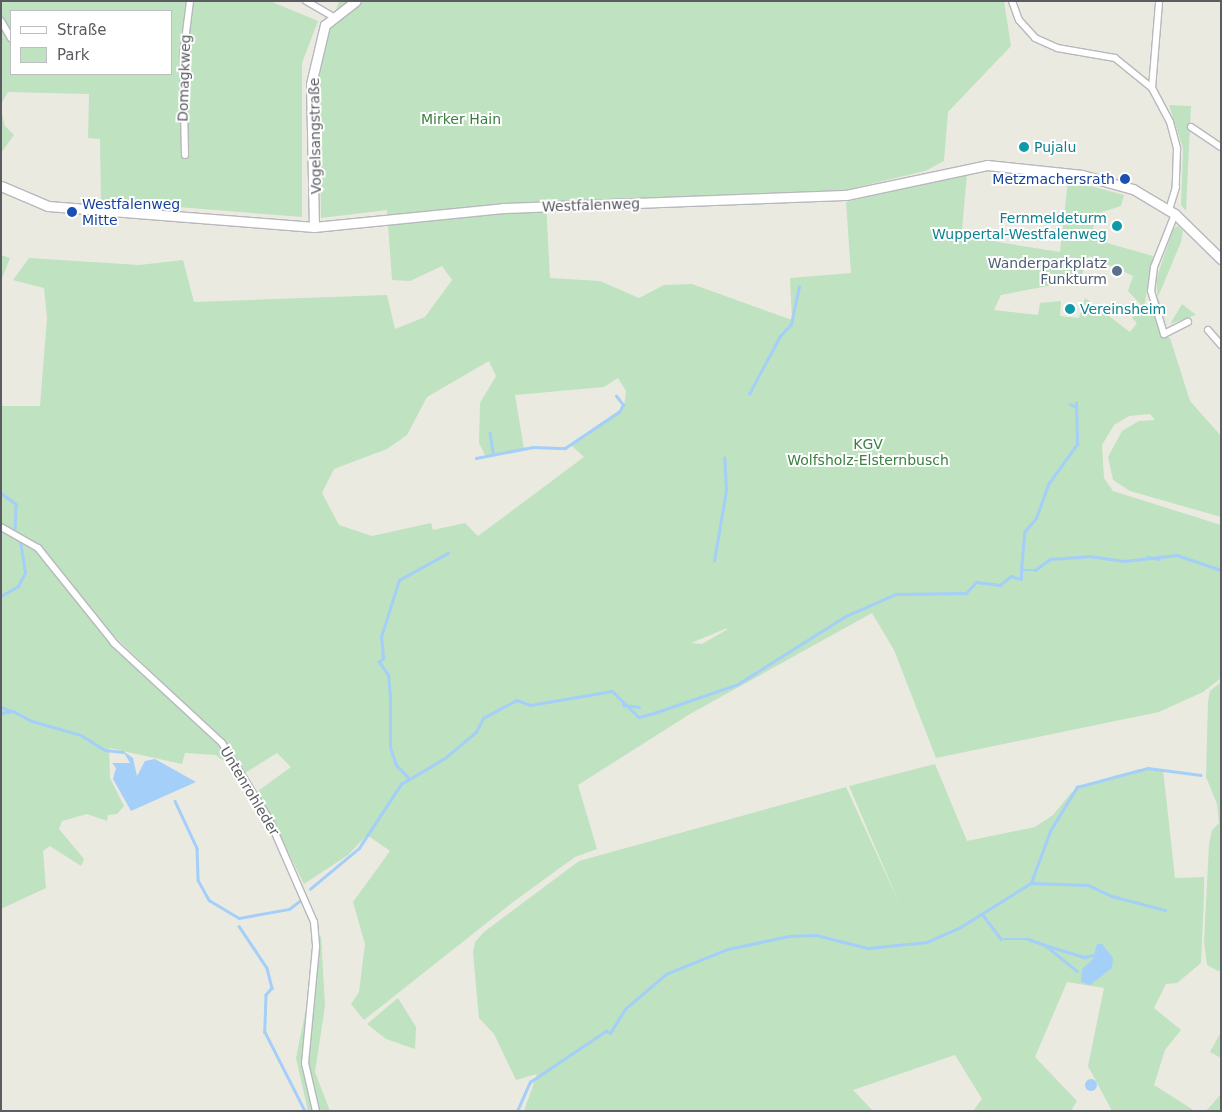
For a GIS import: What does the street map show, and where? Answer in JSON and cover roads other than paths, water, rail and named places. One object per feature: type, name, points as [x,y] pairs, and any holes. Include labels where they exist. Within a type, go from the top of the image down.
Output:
[{"type":"street","name":"Domagkweg","points":[[186,155],[182,64],[190,1]]},
{"type":"street","points":[[306,1],[332,16],[356,1]]},
{"type":"street","points":[[1012,1],[1019,20],[1035,38],[1057,48],[1115,58],[1152,88],[1170,122],[1177,149],[1176,187],[1172,212],[1154,267],[1151,292],[1164,334],[1188,322]]},
{"type":"street","points":[[1152,88],[1159,3]]},
{"type":"street","name":"Vogelsangstraße","points":[[314,228],[311,84],[325,25],[332,16]]},
{"type":"street","points":[[1,21],[10,36]]},
{"type":"street","points":[[1191,127],[1221,147]]},
{"type":"street","name":"Westfalenweg","points":[[1,186],[29,201],[57,207],[314,228],[503,208],[846,195],[987,165],[1110,181],[1172,212],[1221,259]]},
{"type":"street","points":[[1208,330],[1221,345]]},
{"type":"street","name":"Untenrohleder","points":[[1,527],[38,548],[114,643],[222,743],[269,818],[314,922],[316,947],[304,1063],[316,1111]]},
{"type":"water","points":[[123,751],[133,758],[137,776],[145,761],[155,759],[196,782],[131,811],[113,779],[116,768],[112,763],[130,763]]},
{"type":"water","points":[[1097,944],[1102,944],[1113,958],[1112,968],[1090,985],[1081,982],[1082,969],[1093,959]]},
{"type":"water","points":[[1089,1079],[1093,1079],[1097,1085],[1093,1091],[1089,1091],[1085,1087],[1085,1083]]},
{"type":"waterway","points":[[749,394],[780,336],[791,324],[799,287]]},
{"type":"waterway","points":[[476,458],[533,447],[565,448],[619,412],[623,405],[616,396]]},
{"type":"waterway","points":[[1021,570],[1024,532],[1036,518],[1049,483],[1077,444],[1076,403]]},
{"type":"waterway","points":[[1070,404],[1076,407]]},
{"type":"waterway","points":[[490,433],[493,453]]},
{"type":"waterway","points":[[714,561],[726,491],[724,458]]},
{"type":"waterway","points":[[1,493],[16,504],[15,528]]},
{"type":"waterway","points":[[1,596],[18,586],[25,573],[20,543]]},
{"type":"waterway","points":[[408,778],[396,765],[390,748],[390,697],[388,675],[379,662],[383,658],[381,637],[399,580],[448,553]]},
{"type":"waterway","points":[[310,889],[359,848],[401,784],[445,758],[476,732],[483,718],[517,700],[530,705],[612,691],[639,717],[738,684],[844,617],[896,594],[966,593],[976,582],[1000,585],[1011,576],[1021,579],[1021,570],[1035,570],[1050,559],[1089,556],[1124,561],[1177,555],[1221,570]]},
{"type":"waterway","points":[[1148,557],[1159,559]]},
{"type":"waterway","points":[[623,705],[639,707]]},
{"type":"waterway","points":[[1,707],[9,710]]},
{"type":"waterway","points":[[1,713],[13,711],[32,721],[81,735],[105,750],[123,752]]},
{"type":"waterway","points":[[517,1111],[530,1082],[606,1031],[610,1033],[625,1009],[666,974],[728,949],[789,936],[816,935],[868,948],[927,942],[959,928],[1031,883],[1050,831],[1077,787],[1148,768],[1201,775]]},
{"type":"waterway","points":[[175,801],[197,848],[198,880],[209,900],[239,918],[289,909],[301,900]]},
{"type":"waterway","points":[[1031,883],[1088,885],[1112,896],[1165,910]]},
{"type":"waterway","points":[[983,915],[1001,939],[1028,939],[1045,945],[1077,971]]},
{"type":"waterway","points":[[239,926],[267,968],[272,988],[266,995],[265,1032],[305,1111]]},
{"type":"waterway","points":[[1048,946],[1085,957],[1094,955]]},
{"type":"place","name":"Pujalu","points":[[1024,147]]},
{"type":"place","name":"Metzmachersrath","points":[[1125,179]]},
{"type":"place","name":"Westfalenweg Mitte","points":[[72,212]]},
{"type":"place","name":"Fernmeldeturm Wuppertal-Westfalenweg","points":[[1117,226]]},
{"type":"place","name":"Wanderparkplatz Funkturm","points":[[1117,271]]},
{"type":"place","name":"Vereinsheim","points":[[1070,309]]},
{"type":"park label","name":"Mirker Hain","points":[[461,119]]},
{"type":"park label","name":"KGV Wolfsholz-Elsternbusch","points":[[868,452]]}]
